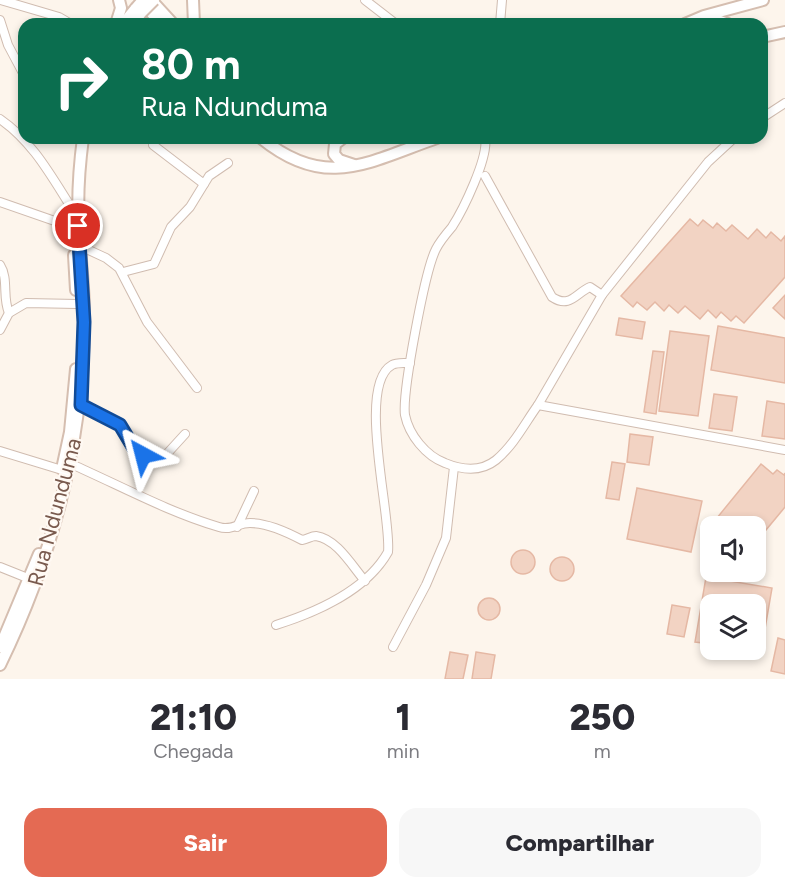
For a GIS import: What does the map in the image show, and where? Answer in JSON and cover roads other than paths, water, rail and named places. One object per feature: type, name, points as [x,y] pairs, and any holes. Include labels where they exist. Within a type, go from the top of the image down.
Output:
[{"type":"main road","points":[[118,18],[121,8],[119,0]]},
{"type":"main road","points":[[128,18],[140,5],[152,0],[168,18]]},
{"type":"main road","points":[[193,0],[194,18]]},
{"type":"main road","points":[[699,18],[763,0]]},
{"type":"main road","points":[[140,5],[155,18]]},
{"type":"main road","points":[[704,16],[714,18]]},
{"type":"main road","points":[[768,36],[785,32]]},
{"type":"main road","points":[[0,647],[30,579],[66,467],[73,399],[77,304],[71,207],[76,144]]},
{"type":"main road","name":"Rua Ndunduma","points":[[0,664],[37,582],[81,405],[84,322],[78,183],[82,144]]},
{"type":"main road","points":[[270,144],[296,162],[330,169],[355,165],[419,144]]},
{"type":"main road","points":[[335,144],[334,154],[339,160],[355,165]]},
{"type":"street","points":[[364,0],[388,18]]},
{"type":"street","points":[[500,18],[502,0]]},
{"type":"street","points":[[1,1],[59,18]]},
{"type":"street","points":[[0,20],[8,45],[18,64]]},
{"type":"street","points":[[768,114],[785,103]]},
{"type":"street","points":[[0,119],[18,134]]},
{"type":"street","points":[[28,144],[38,155],[71,207]]},
{"type":"street","points":[[153,144],[204,184]]},
{"type":"street","points":[[485,144],[485,153],[467,198],[452,226],[435,249],[410,363],[405,403],[409,426],[430,455],[454,467],[475,469],[497,459],[508,448],[538,405],[602,295],[708,162],[728,144]]},
{"type":"street","points":[[123,272],[148,267],[156,262],[171,227],[190,207],[214,171],[228,163]]},
{"type":"street","points":[[485,176],[552,297],[558,301],[570,301],[590,287],[602,295]]},
{"type":"street","points":[[0,202],[72,227]]},
{"type":"street","points":[[80,246],[106,258],[123,272],[147,322],[197,388]]},
{"type":"street","points":[[0,265],[4,271],[5,300],[9,313]]},
{"type":"street","points":[[0,330],[9,313],[26,303],[77,304]]},
{"type":"street","points":[[276,626],[310,614],[365,580],[384,560],[389,544],[375,436],[381,382],[388,368],[393,364],[410,363]]},
{"type":"street","points":[[81,405],[120,425],[135,450],[148,458],[164,457],[184,434]]},
{"type":"street","points":[[538,405],[785,450]]},
{"type":"street","points":[[0,451],[66,467],[184,516],[222,528],[261,524],[302,540],[312,536],[327,540],[336,546],[365,580]]},
{"type":"street","points":[[393,647],[426,585],[446,538],[454,467]]},
{"type":"street","points":[[237,527],[254,491]]},
{"type":"street","points":[[0,567],[30,579]]}]
